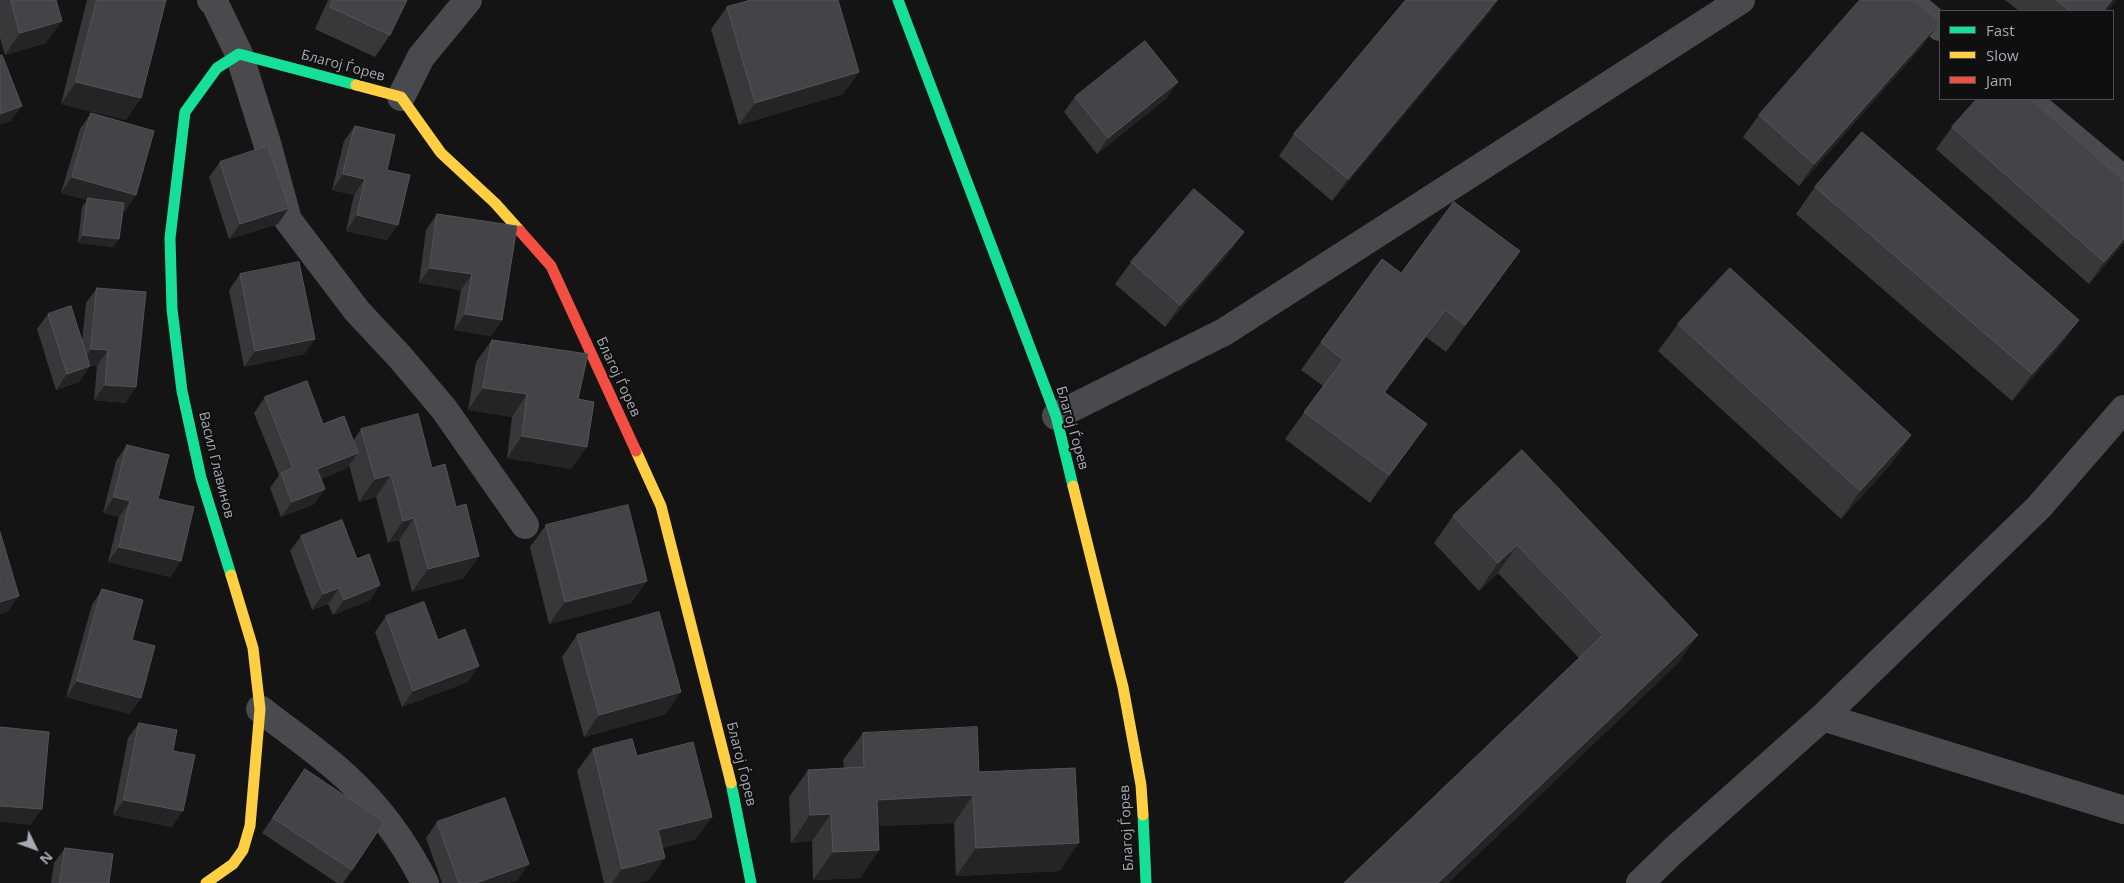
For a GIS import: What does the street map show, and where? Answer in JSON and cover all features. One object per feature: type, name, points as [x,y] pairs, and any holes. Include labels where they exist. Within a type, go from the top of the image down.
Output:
[{"type":"street","points":[[211,0],[215,4],[239,54],[267,143],[288,220],[357,311],[400,357],[444,409],[525,525]]},
{"type":"street","points":[[401,97],[421,57],[468,0]]},
{"type":"street","name":"Благој Ѓорев","points":[[898,0],[1056,416],[1123,687],[1141,785],[1146,883]]},
{"type":"street","points":[[1056,416],[1224,332],[1741,0]]},
{"type":"street","points":[[1908,0],[1939,26]]},
{"type":"street","name":"Благој Ѓорев","points":[[239,54],[401,97],[440,153],[495,203],[551,266],[661,506],[730,778],[751,883]]},
{"type":"street","name":"Васил Главинов","points":[[206,883],[233,864],[243,850],[250,826],[260,709],[252,648],[201,478],[182,391],[172,309],[170,238],[185,112],[217,68],[239,54]]},
{"type":"street","points":[[2028,100],[2124,180]]},
{"type":"street","points":[[1640,883],[1822,717],[2039,508],[2124,409]]},
{"type":"street","points":[[260,709],[345,776],[385,818],[414,862],[424,883]]},
{"type":"street","points":[[1822,717],[2124,810]]},
{"type":"building","points":[[11,0],[56,0],[62,21],[20,33]]},
{"type":"building","points":[[97,0],[166,0],[141,98],[76,82]]},
{"type":"building","points":[[333,0],[407,0],[390,35],[330,7]]},
{"type":"building","points":[[751,0],[838,0],[859,72],[755,103],[727,7]]},
{"type":"building","points":[[1406,0],[1497,0],[1348,179],[1294,134]]},
{"type":"building","points":[[1860,0],[1915,0],[1939,21],[1814,164],[1759,115]]},
{"type":"building","points":[[2057,0],[2112,0],[2104,10],[2069,10]]},
{"type":"building","points":[[1145,41],[1178,82],[1108,138],[1075,97]]},
{"type":"building","points":[[2,55],[22,106],[0,114],[0,56]]},
{"type":"building","points":[[1976,100],[2032,100],[2124,181],[2124,239],[2104,262],[1952,127]]},
{"type":"building","points":[[91,113],[154,131],[136,195],[72,177]]},
{"type":"building","points":[[355,126],[395,135],[387,170],[410,175],[398,225],[357,215],[365,179],[343,174]]},
{"type":"building","points":[[1862,132],[2079,320],[2032,374],[1815,187]]},
{"type":"building","points":[[268,146],[289,208],[240,224],[220,162]]},
{"type":"building","points":[[1194,189],[1244,232],[1180,305],[1131,262]]},
{"type":"building","points":[[88,198],[124,203],[119,239],[83,235]]},
{"type":"building","points":[[1454,202],[1520,251],[1465,325],[1445,310],[1384,392],[1427,424],[1389,475],[1304,412],[1343,360],[1321,342],[1382,259],[1401,273]]},
{"type":"building","points":[[437,214],[517,226],[502,320],[465,314],[472,274],[430,268]]},
{"type":"building","points":[[299,262],[315,339],[255,351],[240,274]]},
{"type":"building","points":[[1730,268],[1911,435],[1860,491],[1678,324]]},
{"type":"building","points":[[97,288],[146,292],[136,387],[105,385],[108,350],[91,349]]},
{"type":"building","points":[[71,306],[90,366],[67,374],[48,314]]},
{"type":"building","points":[[492,340],[588,354],[578,399],[594,402],[587,447],[522,436],[527,394],[483,388]]},
{"type":"building","points":[[307,381],[323,424],[344,416],[358,453],[317,469],[325,489],[292,502],[281,473],[293,468],[265,397]]},
{"type":"building","points":[[418,414],[432,468],[445,464],[456,507],[466,504],[479,556],[428,569],[414,518],[403,521],[391,475],[375,479],[361,429]]},
{"type":"building","points":[[127,445],[169,455],[158,499],[194,507],[181,561],[119,547],[130,501],[114,497]]},
{"type":"building","points":[[1522,450],[1698,635],[1438,883],[1344,883],[1603,635],[1517,545],[1498,563],[1453,516]]},
{"type":"building","points":[[628,505],[647,581],[565,602],[546,525]]},
{"type":"building","points":[[342,520],[357,559],[369,554],[380,585],[344,600],[339,588],[323,594],[301,536]]},
{"type":"building","points":[[0,532],[19,596],[0,602]]},
{"type":"building","points":[[102,589],[143,600],[132,640],[155,646],[141,698],[77,681]]},
{"type":"building","points":[[424,602],[438,640],[465,629],[479,666],[413,691],[386,616]]},
{"type":"building","points":[[659,612],[681,692],[599,715],[577,635]]},
{"type":"building","points":[[139,723],[177,730],[173,751],[195,755],[183,811],[124,800]]},
{"type":"building","points":[[0,727],[49,732],[42,809],[0,806]]},
{"type":"building","points":[[977,727],[979,772],[1075,768],[1079,843],[976,848],[973,795],[877,800],[879,850],[833,852],[831,814],[810,815],[808,770],[864,767],[863,733]]},
{"type":"building","points":[[632,739],[637,756],[693,742],[712,817],[658,830],[665,858],[622,869],[593,749]]},
{"type":"building","points":[[305,769],[384,822],[352,870],[273,818]]},
{"type":"building","points":[[505,798],[529,864],[476,883],[459,883],[437,822]]},
{"type":"building","points":[[65,848],[113,854],[109,883],[60,883]]},
{"type":"traffic: fast","points":[[898,0],[1056,416],[1073,486]]},
{"type":"traffic: fast","points":[[231,575],[201,478],[182,391],[172,309],[170,238],[185,112],[217,68],[239,54],[356,85]]},
{"type":"traffic: fast","points":[[731,783],[751,883]]},
{"type":"traffic: fast","points":[[1143,815],[1146,883]]},
{"type":"traffic: slow","points":[[356,85],[401,97],[441,153],[495,203],[520,231]]},
{"type":"traffic: slow","points":[[636,451],[661,506],[731,783]]},
{"type":"traffic: slow","points":[[1073,486],[1123,687],[1141,785],[1143,815]]},
{"type":"traffic: slow","points":[[206,883],[233,864],[243,850],[250,826],[260,709],[253,648],[231,575]]},
{"type":"traffic: jam","points":[[520,231],[551,266],[636,451]]}]
